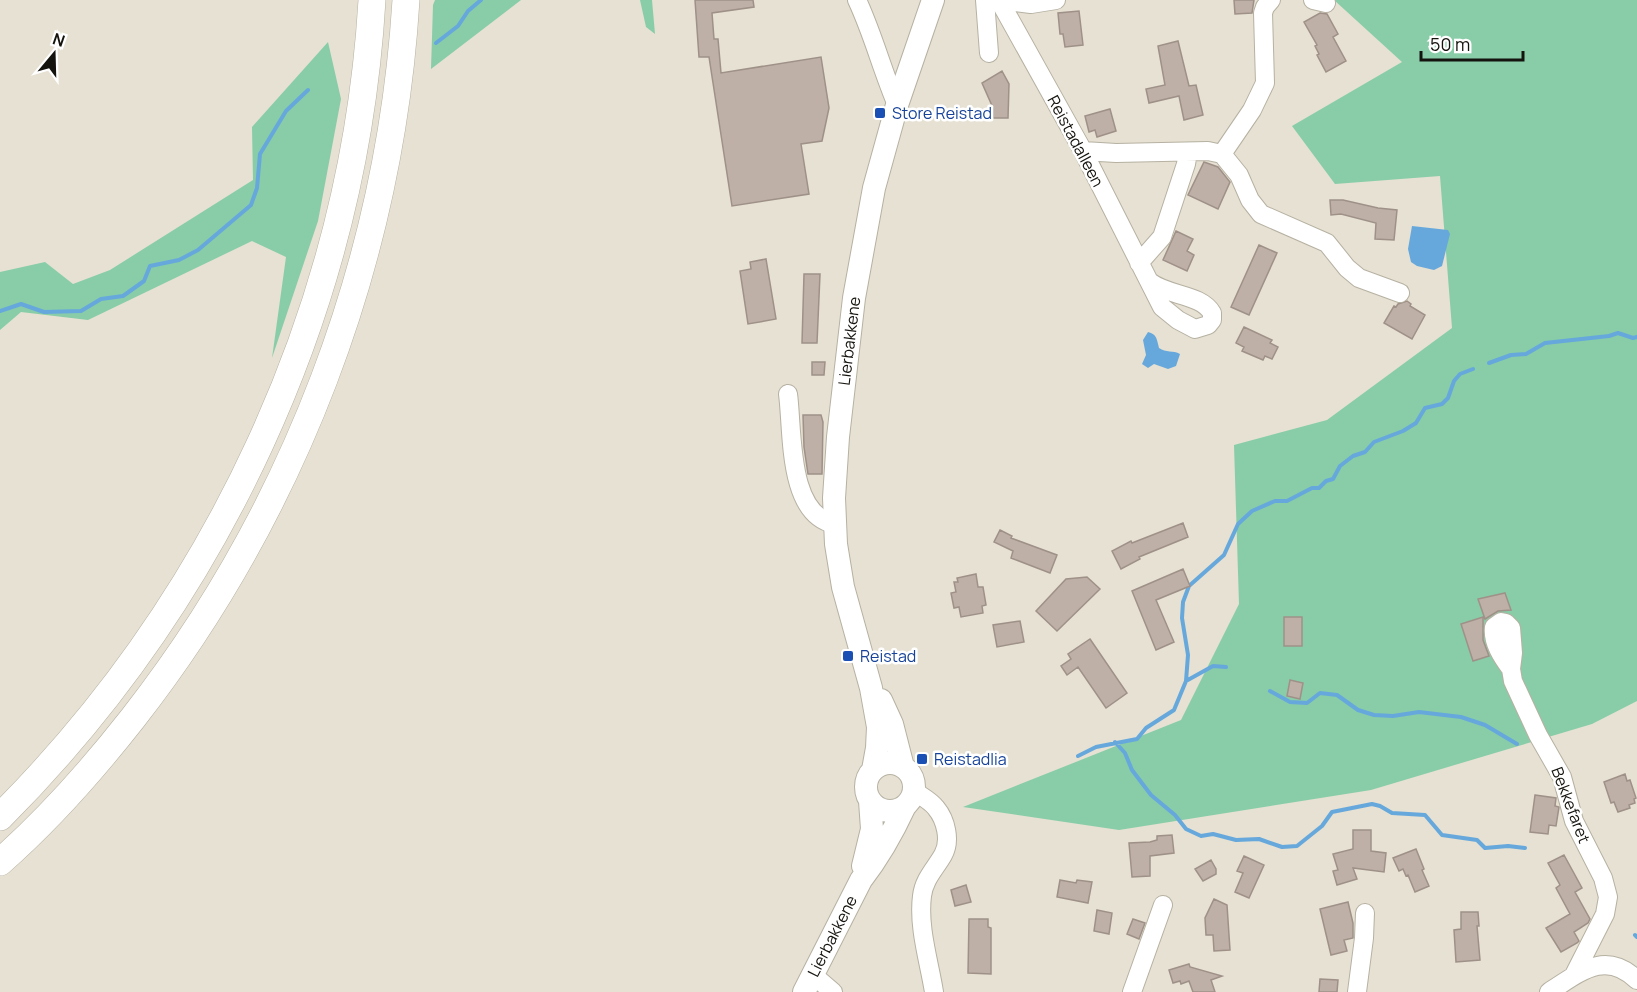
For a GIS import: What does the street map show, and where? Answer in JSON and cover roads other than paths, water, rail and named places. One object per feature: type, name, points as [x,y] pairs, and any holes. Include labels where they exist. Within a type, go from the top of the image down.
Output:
[{"type":"highway","points":[[0,817],[34,784],[129,668],[203,556],[249,469],[283,393],[321,286],[343,203],[360,117],[372,0]]},
{"type":"highway","points":[[2,860],[83,778],[147,700],[214,602],[239,561],[278,487],[315,405],[344,326],[375,215],[393,122],[406,0]]},
{"type":"main road","name":"Lierbakkene","points":[[873,770],[878,728],[871,688],[843,587],[834,524],[838,438],[854,298],[874,188],[897,105],[933,0]]},
{"type":"main road","name":"Lierbakkene","points":[[871,688],[880,697],[886,709],[903,767]]},
{"type":"main road","points":[[887,763],[903,767],[912,776],[910,798],[895,811],[876,807],[870,801],[866,786],[868,777],[873,770],[887,763]]},
{"type":"main road","name":"Lierbakkene","points":[[808,983],[861,880],[888,840],[910,798]]},
{"type":"main road","name":"Lierbakkene","points":[[861,880],[872,829],[870,801]]},
{"type":"street","points":[[857,0],[872,34],[882,69],[897,105]]},
{"type":"street","points":[[985,0],[989,53]]},
{"type":"street","points":[[1000,0],[1031,4],[1056,0]]},
{"type":"street","name":"Reistadalleen","points":[[1000,0],[1083,150],[1150,282]]},
{"type":"street","points":[[1222,154],[1252,110],[1265,83],[1263,13],[1271,0]]},
{"type":"street","points":[[1083,150],[1116,153],[1208,151],[1222,154],[1239,175],[1250,200],[1261,214],[1327,243],[1347,268],[1359,278],[1400,293]]},
{"type":"street","points":[[1139,263],[1162,237],[1188,152]]},
{"type":"street","points":[[788,394],[792,444],[800,486],[806,501],[818,518],[834,524]]},
{"type":"street","name":"Bekkefaret","points":[[1511,669],[1519,695],[1562,777],[1574,821],[1603,878],[1608,897],[1605,914],[1574,975]]},
{"type":"street","points":[[910,798],[936,808],[948,840],[943,855],[928,877],[922,894],[921,919],[934,992]]},
{"type":"street","points":[[1132,992],[1163,905]]},
{"type":"street","points":[[1357,992],[1365,913]]},
{"type":"street","points":[[1549,992],[1574,975],[1605,964],[1619,967],[1637,980]]},
{"type":"street","points":[[808,983],[833,992]]},
{"type":"water","points":[[1412,226],[1448,230],[1450,234],[1442,266],[1434,270],[1417,266],[1411,262],[1408,249]]},
{"type":"water","points":[[1148,332],[1155,336],[1159,348],[1180,354],[1176,366],[1168,369],[1154,364],[1148,368],[1142,364],[1146,355],[1143,340]]},
{"type":"waterway","points":[[436,43],[458,26],[468,11],[481,0]]},
{"type":"waterway","points":[[0,311],[21,304],[44,312],[81,311],[101,299],[123,296],[144,281],[150,266],[179,260],[198,250],[251,205],[257,188],[260,154],[286,111],[308,90]]},
{"type":"waterway","points":[[1489,363],[1511,355],[1526,354],[1545,343],[1618,333],[1633,338],[1637,337]]},
{"type":"waterway","points":[[1078,756],[1096,747],[1137,739],[1146,728],[1174,710],[1186,681],[1188,655],[1182,618],[1183,602],[1189,586],[1224,555],[1238,524],[1252,511],[1275,501],[1287,501],[1312,488],[1319,488],[1326,481],[1333,479],[1340,466],[1353,456],[1365,452],[1374,442],[1403,431],[1416,423],[1425,408],[1442,404],[1448,398],[1454,381],[1460,374],[1473,369]]},
{"type":"waterway","points":[[1186,681],[1213,666],[1226,667]]},
{"type":"waterway","points":[[1270,691],[1290,702],[1307,703],[1320,693],[1337,695],[1358,710],[1374,715],[1393,716],[1419,712],[1461,717],[1485,725],[1517,744]]},
{"type":"waterway","points":[[1115,742],[1125,753],[1132,770],[1151,795],[1175,815],[1186,829],[1201,836],[1213,834],[1236,840],[1259,839],[1282,847],[1297,846],[1322,826],[1332,812],[1372,804],[1392,813],[1425,815],[1442,835],[1477,840],[1485,848],[1508,846],[1525,848]]},
{"type":"place","name":"Store Reistad","points":[[880,113]]},
{"type":"place","name":"Reistad","points":[[848,656]]},
{"type":"place","name":"Reistadlia","points":[[922,759]]}]
